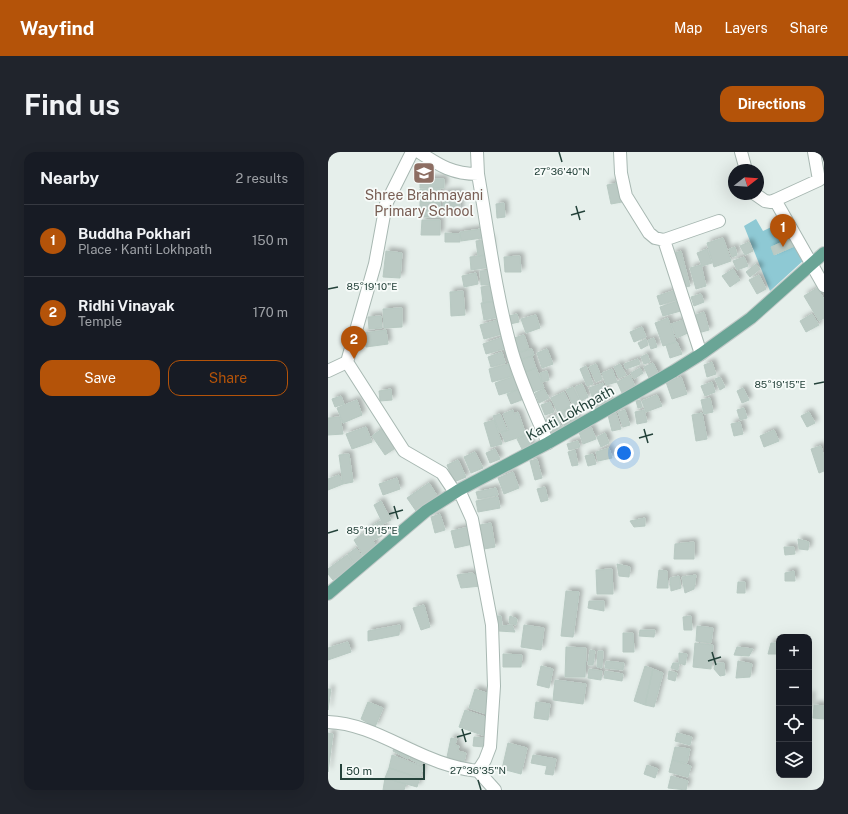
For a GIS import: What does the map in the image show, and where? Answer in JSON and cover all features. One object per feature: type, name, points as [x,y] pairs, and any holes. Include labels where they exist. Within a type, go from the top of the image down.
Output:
[{"type":"main road","name":"Kanti Lokhpath","points":[[328,594],[426,511],[456,492],[548,443],[701,354],[751,318],[824,253]]},
{"type":"street","points":[[412,152],[386,204],[375,264],[347,362],[404,451],[442,473],[451,484],[472,519],[492,625],[494,686],[490,748],[478,771]]},
{"type":"street","points":[[419,152],[433,162],[457,174],[478,174]]},
{"type":"street","points":[[477,152],[478,174],[510,347],[530,402],[548,443]]},
{"type":"street","points":[[620,152],[621,173],[626,196],[649,233],[655,238],[664,240],[719,221]]},
{"type":"street","points":[[741,152],[744,164]]},
{"type":"street","points":[[814,152],[819,180],[765,198],[811,264],[824,286]]},
{"type":"street","points":[[664,240],[701,354]]},
{"type":"street","points":[[328,371],[347,362]]},
{"type":"street","points":[[328,722],[345,723],[428,758],[456,767],[478,771],[495,790]]},
{"type":"water","points":[[756,219],[763,231],[784,221],[805,259],[770,291],[744,226]],"holes":[[[792,238],[795,246],[775,255],[771,247]]]},
{"type":"building","name":"Shree Brahmayani Primary School","points":[[420,167],[427,167],[427,179],[444,179],[444,188],[420,188]]},
{"type":"building","points":[[618,183],[622,202],[611,204],[607,185]]},
{"type":"building","points":[[420,189],[440,189],[440,202],[420,202]]},
{"type":"building","points":[[459,192],[460,212],[444,213],[443,193]]},
{"type":"building","points":[[420,202],[440,202],[440,217],[420,217]]},
{"type":"building","points":[[504,203],[505,217],[497,218],[496,204]]},
{"type":"building","points":[[422,220],[440,220],[440,235],[421,235]]},
{"type":"building","points":[[481,229],[482,238],[461,241],[460,232]]},
{"type":"building","points":[[445,233],[460,234],[460,242],[445,242]]},
{"type":"building","points":[[723,238],[731,261],[714,267],[707,243]]},
{"type":"building","points":[[792,238],[795,246],[774,255],[771,247]]},
{"type":"building","points":[[490,239],[491,254],[478,256],[476,241]]},
{"type":"building","points":[[749,242],[753,251],[745,255],[740,246]]},
{"type":"building","points":[[735,247],[737,255],[732,257],[729,249]]},
{"type":"building","points":[[707,249],[712,263],[702,266],[697,253]]},
{"type":"building","points":[[386,251],[402,253],[400,278],[383,277]]},
{"type":"building","points":[[681,251],[690,286],[681,288],[672,254]]},
{"type":"building","points":[[489,255],[491,267],[471,270],[470,257]]},
{"type":"building","points":[[520,256],[521,272],[505,272],[504,257]]},
{"type":"building","points":[[744,257],[748,266],[737,270],[733,261]]},
{"type":"building","points":[[756,264],[760,269],[750,277],[746,272]]},
{"type":"building","points":[[701,265],[706,286],[696,289],[690,268]]},
{"type":"building","points":[[733,269],[740,280],[730,287],[722,276]]},
{"type":"building","points":[[493,270],[494,284],[481,285],[480,271]]},
{"type":"building","points":[[476,273],[478,284],[464,287],[462,276]]},
{"type":"building","points":[[759,275],[766,289],[757,294],[749,280]]},
{"type":"building","points":[[494,285],[496,301],[483,303],[481,287]]},
{"type":"building","points":[[817,288],[824,299],[824,318],[819,321],[804,296]]},
{"type":"building","points":[[676,290],[679,299],[660,305],[657,296]]},
{"type":"building","points":[[463,291],[465,315],[451,316],[450,292]]},
{"type":"building","points":[[701,294],[704,302],[694,306],[691,297]]},
{"type":"building","points":[[681,300],[684,310],[663,316],[660,307]]},
{"type":"building","points":[[496,301],[499,317],[484,320],[481,303]]},
{"type":"building","points":[[402,308],[402,327],[384,328],[383,309]]},
{"type":"building","points":[[704,312],[709,330],[698,333],[693,316]]},
{"type":"building","points":[[517,314],[519,322],[510,324],[509,316]]},
{"type":"building","points":[[812,314],[819,325],[806,332],[800,321]]},
{"type":"building","points":[[536,315],[540,328],[526,333],[521,319]]},
{"type":"building","points":[[381,316],[382,328],[369,329],[368,317]]},
{"type":"building","points":[[668,318],[676,342],[663,346],[655,323]]},
{"type":"building","points":[[689,318],[692,331],[677,338],[671,324]]},
{"type":"building","points":[[498,320],[502,334],[484,339],[480,325]]},
{"type":"building","points":[[642,327],[646,337],[634,342],[630,332]]},
{"type":"building","points":[[386,330],[388,344],[366,347],[364,333]]},
{"type":"building","points":[[524,335],[529,349],[519,352],[514,338]]},
{"type":"building","points":[[503,337],[507,348],[486,354],[483,344]]},
{"type":"building","points":[[654,338],[657,347],[651,349],[648,340]]},
{"type":"building","points":[[646,339],[648,345],[641,349],[638,343]]},
{"type":"building","points":[[677,342],[682,354],[670,358],[666,345]]},
{"type":"building","points":[[532,349],[534,355],[519,360],[517,353]]},
{"type":"building","points":[[547,349],[553,364],[542,368],[537,353]]},
{"type":"building","points":[[502,352],[505,363],[491,367],[488,357]]},
{"type":"building","points":[[647,354],[650,362],[644,364],[641,357]]},
{"type":"building","points":[[532,356],[536,368],[526,372],[521,360]]},
{"type":"building","points":[[638,359],[640,364],[626,369],[624,364]]},
{"type":"building","points":[[712,362],[716,374],[707,377],[704,365]]},
{"type":"building","points":[[653,363],[659,375],[650,380],[644,367]]},
{"type":"building","points":[[509,364],[512,376],[492,382],[489,369]]},
{"type":"building","points":[[596,364],[602,379],[596,382],[589,367]]},
{"type":"building","points":[[620,364],[626,375],[619,378],[614,367]]},
{"type":"building","points":[[586,366],[593,384],[587,386],[580,369]]},
{"type":"building","points":[[536,368],[544,388],[533,392],[525,372]]},
{"type":"building","points":[[640,368],[643,373],[634,379],[631,373]]},
{"type":"building","points":[[612,369],[617,382],[606,385],[602,373]]},
{"type":"building","points":[[547,371],[549,380],[542,382],[540,373]]},
{"type":"building","points":[[630,375],[635,387],[622,393],[617,382]]},
{"type":"building","points":[[516,376],[520,389],[499,395],[495,383]]},
{"type":"building","points":[[681,377],[687,394],[672,399],[666,382]]},
{"type":"building","points":[[720,377],[725,387],[720,390],[715,379]]},
{"type":"building","points":[[712,382],[715,392],[705,396],[701,386]]},
{"type":"building","points":[[603,383],[610,404],[596,408],[589,388]]},
{"type":"building","points":[[582,384],[588,397],[581,401],[575,387]]},
{"type":"building","points":[[573,387],[581,403],[574,407],[566,390]]},
{"type":"building","points":[[743,388],[749,400],[742,403],[737,391]]},
{"type":"building","points":[[391,389],[392,400],[380,401],[379,391]]},
{"type":"building","points":[[520,389],[524,399],[511,404],[507,394]]},
{"type":"building","points":[[544,389],[549,398],[539,403],[535,393]]},
{"type":"building","points":[[564,392],[571,406],[558,413],[551,398]]},
{"type":"building","points":[[657,395],[662,406],[646,412],[642,401]]},
{"type":"building","points":[[341,396],[344,404],[335,407],[332,399]]},
{"type":"building","points":[[710,398],[713,412],[704,414],[701,400]]},
{"type":"building","points":[[357,400],[362,415],[343,423],[337,408]]},
{"type":"building","points":[[640,400],[642,407],[638,408],[636,401]]},
{"type":"building","points":[[550,402],[554,412],[545,415],[541,405]]},
{"type":"building","points":[[569,407],[578,419],[566,428],[557,416]]},
{"type":"building","points":[[744,408],[747,418],[740,420],[737,410]]},
{"type":"building","points":[[513,410],[514,414],[518,412],[526,435],[505,442],[501,432],[509,430],[503,414]]},
{"type":"building","points":[[625,410],[630,425],[623,427],[618,412]]},
{"type":"building","points":[[644,410],[647,422],[637,424],[635,412]]},
{"type":"building","points":[[809,412],[815,423],[807,427],[801,416]]},
{"type":"building","points":[[616,413],[621,429],[612,431],[608,415]]},
{"type":"building","points":[[702,413],[707,439],[696,441],[692,415]]},
{"type":"building","points":[[500,414],[507,430],[500,433],[493,416]]},
{"type":"building","points":[[556,415],[562,428],[549,434],[543,421]]},
{"type":"building","points":[[340,417],[343,434],[328,435],[328,418]]},
{"type":"building","points":[[494,420],[502,444],[491,447],[484,423]]},
{"type":"building","points":[[740,422],[743,434],[734,436],[731,424]]},
{"type":"building","points":[[366,427],[372,442],[352,449],[346,434]]},
{"type":"building","points":[[591,427],[596,439],[583,444],[579,432]]},
{"type":"building","points":[[383,428],[397,447],[385,455],[372,436]]},
{"type":"building","points":[[774,430],[779,441],[764,447],[760,436]]},
{"type":"building","points":[[605,433],[609,443],[601,447],[597,437]]},
{"type":"building","points":[[526,435],[532,447],[523,451],[517,439]]},
{"type":"building","points":[[578,441],[580,447],[569,450],[567,444]]},
{"type":"building","points":[[821,446],[824,457],[824,471],[819,473],[811,449]]},
{"type":"building","points":[[609,448],[612,458],[598,461],[596,452]]},
{"type":"building","points":[[495,449],[500,459],[490,463],[486,453]]},
{"type":"building","points":[[575,450],[578,465],[572,466],[568,452]]},
{"type":"building","points":[[475,452],[483,468],[471,473],[464,457]]},
{"type":"building","points":[[349,454],[353,482],[343,484],[339,455]]},
{"type":"building","points":[[593,454],[596,464],[588,466],[585,456]]},
{"type":"building","points":[[537,459],[542,478],[535,480],[530,461]]},
{"type":"building","points":[[458,460],[466,477],[454,482],[447,465]]},
{"type":"building","points":[[513,472],[519,488],[504,494],[498,478]]},
{"type":"building","points":[[339,475],[343,484],[328,490],[328,479]]},
{"type":"building","points":[[397,478],[400,489],[383,495],[379,484]]},
{"type":"building","points":[[429,483],[438,497],[416,511],[407,498]]},
{"type":"building","points":[[545,487],[548,500],[541,502],[537,489]]},
{"type":"building","points":[[496,488],[498,495],[478,499],[476,492]]},
{"type":"building","points":[[498,497],[500,508],[478,512],[476,501]]},
{"type":"building","points":[[381,501],[391,520],[383,524],[374,505]]},
{"type":"building","points":[[440,514],[445,530],[435,533],[431,517]]},
{"type":"building","points":[[645,518],[645,526],[634,527],[630,521]]},
{"type":"building","points":[[380,521],[387,533],[374,540],[367,529]]},
{"type":"building","points":[[491,523],[495,547],[484,549],[480,525]]},
{"type":"building","points":[[469,527],[473,544],[455,548],[451,531]]},
{"type":"building","points":[[367,531],[376,546],[363,555],[354,540]]},
{"type":"building","points":[[798,539],[809,542],[808,550],[799,549]]},
{"type":"building","points":[[694,542],[694,559],[674,559],[675,544]]},
{"type":"building","points":[[784,547],[794,547],[795,554],[785,555]]},
{"type":"building","points":[[356,548],[363,557],[354,563],[348,554]]},
{"type":"building","points":[[347,555],[354,565],[333,580],[328,574],[328,569]]},
{"type":"building","points":[[617,564],[630,567],[629,577],[619,576]]},
{"type":"building","points":[[612,569],[613,594],[597,594],[596,570]]},
{"type":"building","points":[[659,570],[667,571],[668,588],[657,588]]},
{"type":"building","points":[[794,571],[795,581],[785,581],[785,573]]},
{"type":"building","points":[[472,573],[479,578],[481,586],[461,588],[457,575]]},
{"type":"building","points":[[696,575],[694,589],[685,593],[682,577]]},
{"type":"building","points":[[679,576],[681,588],[671,591],[670,578]]},
{"type":"building","points":[[738,582],[745,582],[745,593],[737,593]]},
{"type":"building","points":[[566,591],[579,592],[573,637],[561,636]]},
{"type":"building","points":[[589,601],[604,601],[604,611],[588,608]]},
{"type":"building","points":[[424,605],[430,627],[421,630],[413,608]]},
{"type":"building","points":[[495,616],[501,616],[502,626],[512,625],[515,632],[499,631]]},
{"type":"building","points":[[510,616],[517,619],[516,625],[509,623]]},
{"type":"building","points":[[691,616],[692,630],[684,630],[683,617]]},
{"type":"building","points":[[400,625],[399,635],[368,641],[368,631]]},
{"type":"building","points":[[524,625],[544,628],[541,650],[521,647]]},
{"type":"building","points":[[697,626],[713,628],[711,643],[696,641]]},
{"type":"building","points":[[640,630],[655,630],[654,637],[639,636]]},
{"type":"building","points":[[623,633],[633,633],[634,652],[623,652]]},
{"type":"building","points":[[348,642],[351,652],[328,660],[328,648]]},
{"type":"building","points":[[695,643],[713,645],[711,669],[693,667]]},
{"type":"building","points":[[771,643],[776,643],[776,654],[768,654]]},
{"type":"building","points":[[566,647],[586,648],[585,677],[565,677]]},
{"type":"building","points":[[737,647],[753,649],[749,656],[734,655]]},
{"type":"building","points":[[590,650],[595,651],[593,665],[588,665]]},
{"type":"building","points":[[598,651],[603,651],[602,668],[597,667]]},
{"type":"building","points":[[679,653],[687,654],[685,665],[679,663]]},
{"type":"building","points":[[503,654],[522,655],[521,667],[503,667]]},
{"type":"building","points":[[606,661],[624,663],[623,670],[605,668]]},
{"type":"building","points":[[738,661],[752,664],[750,677],[736,678]]},
{"type":"building","points":[[673,663],[679,663],[678,670],[671,668]]},
{"type":"building","points":[[715,663],[724,663],[725,675],[720,676],[714,669]]},
{"type":"building","points":[[541,666],[553,669],[549,688],[537,685]]},
{"type":"building","points":[[645,666],[653,669],[645,705],[634,701]]},
{"type":"building","points":[[589,669],[602,671],[601,680],[588,678]]},
{"type":"building","points":[[653,669],[663,673],[654,707],[645,705]]},
{"type":"building","points":[[605,671],[623,674],[622,681],[604,678]]},
{"type":"building","points":[[669,671],[677,673],[675,681],[668,679]]},
{"type":"building","points":[[555,680],[586,684],[583,704],[553,700]]},
{"type":"building","points":[[328,689],[331,689],[328,710]]},
{"type":"building","points":[[475,689],[492,695],[486,714],[469,708]]},
{"type":"building","points":[[368,702],[383,708],[375,727],[361,719]]},
{"type":"building","points":[[536,702],[550,704],[548,720],[534,718]]},
{"type":"building","points":[[814,705],[824,706],[824,719],[813,718]]},
{"type":"building","points":[[465,710],[491,719],[485,736],[459,727]]},
{"type":"building","points":[[328,733],[333,734],[328,772]]},
{"type":"building","points":[[677,733],[692,737],[690,745],[675,741]]},
{"type":"building","points":[[474,737],[486,738],[484,747],[473,746]]},
{"type":"building","points":[[451,738],[457,739],[455,745],[459,746],[458,751],[466,753],[463,766],[446,762]]},
{"type":"building","points":[[508,743],[527,748],[521,774],[502,769]]},
{"type":"building","points":[[396,744],[411,751],[408,759],[393,751]]},
{"type":"building","points":[[675,747],[690,749],[687,763],[672,760]]},
{"type":"building","points":[[412,752],[424,759],[421,765],[410,759]]},
{"type":"building","points":[[392,755],[423,767],[420,778],[389,768]]},
{"type":"building","points":[[533,755],[556,759],[553,775],[545,774],[547,766],[531,763]]},
{"type":"building","points":[[672,760],[691,766],[688,777],[669,772]]},
{"type":"building","points":[[647,765],[658,769],[655,778],[644,774]]},
{"type":"building","points":[[389,768],[420,778],[417,787],[385,778]]},
{"type":"building","points":[[671,776],[688,781],[686,790],[668,788]]},
{"type":"building","points":[[385,778],[406,784],[404,790],[383,790]]},
{"type":"place","name":"Shree Brahmayani Primary School","points":[[424,173]]},
{"type":"place","name":"Buddha Pokhari","points":[[783,247]]},
{"type":"place","name":"Ridhi Vinayak","points":[[354,359]]}]
